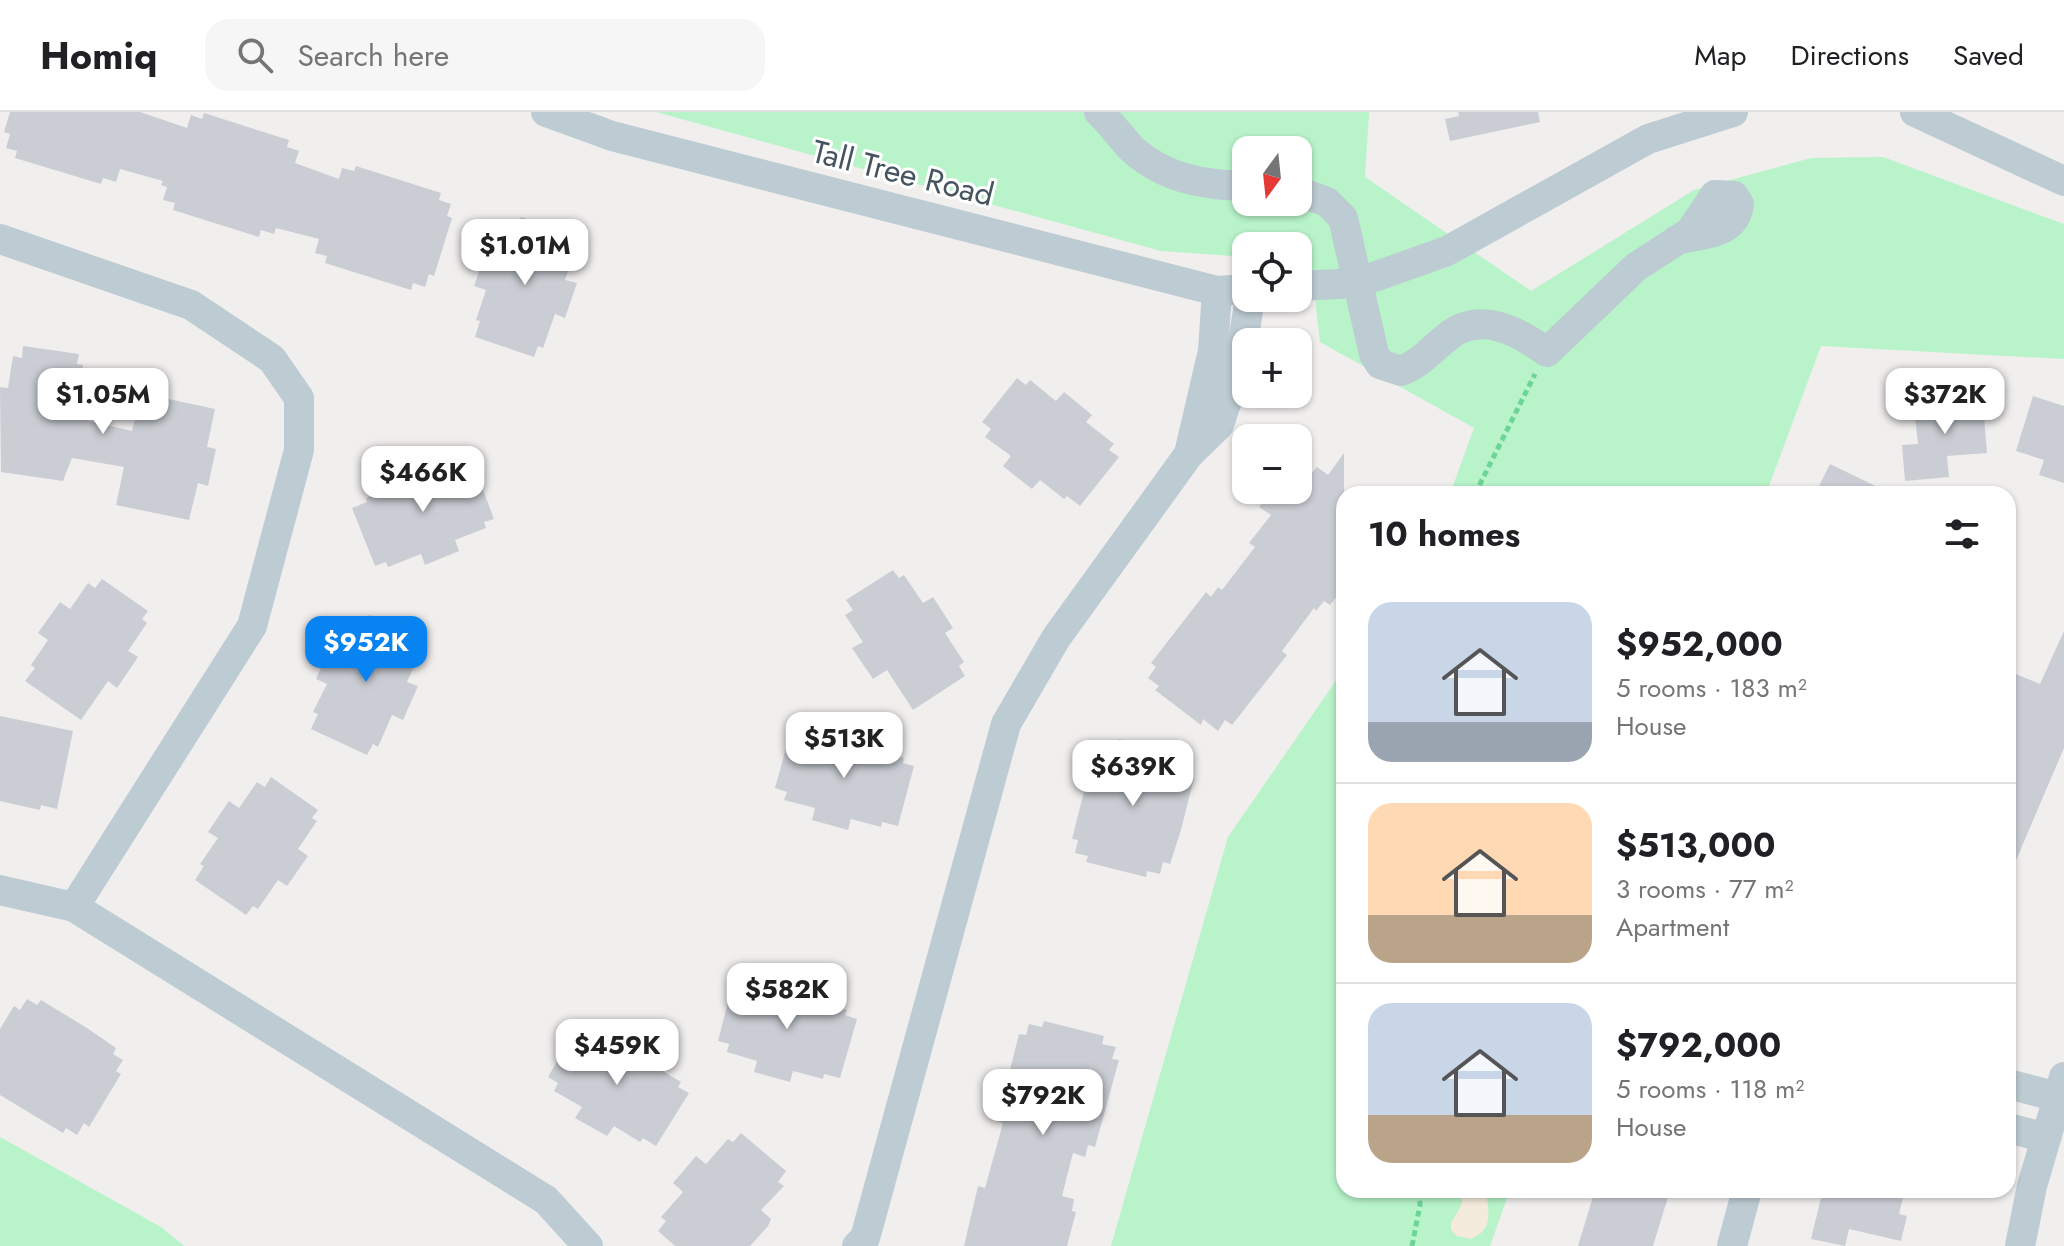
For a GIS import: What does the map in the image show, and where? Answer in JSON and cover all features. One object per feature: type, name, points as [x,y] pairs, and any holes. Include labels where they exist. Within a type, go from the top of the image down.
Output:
[{"type":"street","name":"Tall Tree Road","points":[[546,112],[612,136],[1232,290]]},
{"type":"street","points":[[1099,112],[1135,151],[1162,170],[1190,181],[1232,185]]},
{"type":"street","points":[[1312,285],[1357,283],[1447,251],[1643,125],[1733,112]]},
{"type":"street","points":[[1915,112],[2064,181]]},
{"type":"street","points":[[1312,196],[1327,202],[1343,218],[1374,354],[1388,368],[1401,371],[1457,329],[1477,323],[1503,328],[1547,352],[1636,267],[1677,240]]},
{"type":"street","points":[[0,239],[191,305],[272,359],[299,398],[299,450],[252,626],[74,907]]},
{"type":"street","points":[[1221,376],[1213,351],[1232,290]]},
{"type":"street","points":[[857,1246],[865,1238],[1006,724],[1056,638],[1189,454],[1219,425],[1221,376],[1245,312]]},
{"type":"street","points":[[0,890],[74,907],[546,1200],[588,1246]]},
{"type":"street","points":[[2016,1084],[2061,1087],[2020,1246]]},
{"type":"street","points":[[2016,1130],[2046,1138]]},
{"type":"street","points":[[1732,1246],[1745,1198]]},
{"type":"path","points":[[1479,486],[1547,352]]},
{"type":"path","points":[[1412,1246],[1420,1198]]},
{"type":"green space","points":[[656,112],[1369,112],[1365,177],[1531,291],[1694,190],[1811,158],[1883,157],[2064,224],[2064,359],[1821,346],[1769,486],[1453,486],[1474,428],[1320,342],[1312,272],[1312,232],[1232,232],[1232,256],[1161,251]]},
{"type":"green space","points":[[1336,681],[1336,1198],[1507,1198],[1490,1246],[1111,1246],[1228,837]]},
{"type":"green space","points":[[0,1137],[161,1227],[184,1246],[0,1246]]},
{"type":"sand","points":[[1462,1198],[1487,1198],[1487,1224],[1479,1235],[1471,1239],[1457,1236],[1451,1230],[1451,1223],[1462,1204]]},
{"type":"building","points":[[10,112],[140,112],[187,128],[191,115],[202,119],[204,113],[289,140],[287,147],[299,151],[295,163],[339,179],[342,168],[354,171],[356,166],[441,193],[439,200],[451,204],[447,216],[452,218],[434,276],[429,274],[425,287],[413,283],[411,290],[325,263],[327,256],[315,253],[319,239],[276,228],[274,234],[261,230],[259,237],[173,210],[175,203],[163,200],[167,187],[161,185],[163,181],[120,169],[116,182],[103,178],[101,184],[15,158],[17,151],[6,148],[10,134],[4,132]]},
{"type":"building","points":[[1458,112],[1538,112],[1540,122],[1450,141],[1445,119],[1459,116]]},
{"type":"building","points":[[521,217],[574,235],[571,246],[576,247],[565,280],[577,283],[565,318],[555,314],[543,348],[538,346],[534,357],[475,337],[480,321],[476,320],[486,290],[474,286],[486,252],[498,256],[508,225],[516,228]]},
{"type":"building","points":[[23,346],[79,354],[77,364],[83,365],[79,399],[91,401],[88,421],[132,431],[141,393],[215,409],[207,447],[216,449],[208,486],[198,483],[189,520],[116,505],[124,467],[72,458],[63,481],[1,472],[0,387],[8,388],[13,356],[22,358]]},
{"type":"building","points":[[1017,378],[1026,385],[1030,380],[1056,401],[1064,392],[1092,415],[1086,422],[1114,444],[1109,450],[1119,457],[1080,506],[1067,496],[1064,499],[1040,480],[1032,489],[1003,466],[1011,456],[985,437],[991,429],[982,422]]},
{"type":"building","points":[[1982,391],[1987,453],[1947,456],[1949,477],[1905,481],[1902,445],[1918,444],[1914,407],[1956,404],[1954,392]]},
{"type":"building","points":[[2033,396],[2064,406],[2064,483],[2039,475],[2044,460],[2016,451]]},
{"type":"building","points":[[1344,453],[1344,486],[1336,486],[1336,597],[1330,605],[1324,601],[1316,611],[1314,608],[1282,651],[1287,655],[1232,725],[1225,720],[1218,731],[1203,719],[1201,725],[1155,690],[1159,686],[1148,678],[1156,667],[1151,663],[1206,592],[1211,597],[1218,587],[1222,590],[1255,547],[1249,543],[1271,515],[1259,507],[1261,504],[1312,504],[1312,473],[1317,467],[1328,475]]},
{"type":"building","points":[[425,462],[430,473],[459,462],[463,470],[474,466],[494,519],[484,522],[486,528],[455,540],[459,551],[425,565],[421,554],[388,567],[386,562],[375,566],[352,508],[367,502],[366,498],[395,487],[391,475]]},
{"type":"building","points":[[1830,464],[1875,486],[1819,486]]},
{"type":"building","points":[[893,570],[899,578],[904,575],[923,603],[933,597],[953,628],[945,633],[964,662],[959,666],[965,676],[913,710],[887,670],[873,679],[852,648],[863,642],[845,615],[853,610],[846,600]]},
{"type":"building","points":[[102,579],[148,611],[142,619],[147,623],[128,651],[138,657],[117,688],[108,681],[81,720],[25,681],[35,668],[31,665],[48,640],[38,633],[60,602],[70,609],[88,583],[95,588]]},
{"type":"building","points":[[369,615],[420,639],[416,648],[421,651],[407,682],[418,686],[403,720],[392,715],[378,747],[373,744],[367,755],[311,729],[318,714],[313,712],[327,684],[316,679],[331,645],[342,650],[356,622],[364,625]]},
{"type":"building","points":[[2064,631],[2064,748],[2016,860],[2016,674],[2040,684]]},
{"type":"building","points":[[0,716],[73,731],[57,809],[41,805],[40,810],[0,801]]},
{"type":"building","points":[[838,728],[871,737],[859,745],[904,758],[903,763],[914,766],[898,826],[882,822],[881,827],[851,819],[848,830],[812,820],[815,808],[784,800],[787,792],[775,788],[790,734],[800,737],[802,731],[834,740]]},
{"type":"building","points":[[1119,739],[1192,758],[1187,777],[1194,778],[1181,830],[1170,864],[1163,862],[1160,874],[1147,871],[1146,877],[1086,862],[1088,856],[1075,853],[1078,840],[1072,839],[1094,752],[1101,754],[1104,742],[1117,745]]},
{"type":"building","points":[[271,777],[318,810],[312,818],[317,821],[298,849],[308,856],[287,886],[278,880],[258,909],[253,906],[246,915],[195,880],[204,866],[200,864],[218,838],[208,832],[229,801],[239,808],[257,782],[265,787]]},
{"type":"building","points":[[780,980],[816,990],[813,1000],[847,1010],[845,1015],[857,1019],[840,1078],[824,1074],[823,1079],[793,1071],[790,1082],[754,1072],[757,1061],[727,1052],[729,1044],[718,1041],[732,986],[743,989],[744,983],[777,992]]},
{"type":"building","points":[[27,999],[37,1005],[41,1000],[87,1028],[116,1048],[113,1054],[123,1060],[116,1071],[121,1074],[89,1127],[84,1123],[77,1135],[66,1128],[63,1133],[0,1095],[0,1029],[14,1006],[20,1010]]},
{"type":"building","points":[[1044,1021],[1104,1036],[1102,1044],[1116,1047],[1112,1059],[1119,1060],[1095,1147],[1088,1145],[1085,1157],[1073,1153],[1062,1196],[1074,1199],[1072,1211],[1076,1212],[1067,1246],[964,1246],[978,1186],[985,1188],[1003,1123],[997,1121],[1019,1034],[1026,1035],[1029,1024],[1042,1027]]},
{"type":"building","points":[[577,1028],[587,1034],[590,1029],[619,1046],[625,1036],[656,1055],[651,1064],[681,1082],[678,1087],[689,1093],[656,1146],[643,1138],[640,1142],[614,1126],[607,1136],[575,1118],[582,1107],[554,1091],[558,1083],[548,1077]]},
{"type":"building","points":[[741,1133],[786,1171],[778,1182],[784,1186],[761,1210],[771,1219],[768,1226],[750,1246],[675,1246],[658,1231],[666,1221],[661,1217],[683,1192],[673,1183],[696,1156],[706,1164],[728,1139],[733,1142]]},
{"type":"building","points":[[1593,1198],[1668,1198],[1653,1246],[1578,1246]]},
{"type":"building","points":[[1821,1198],[1903,1198],[1899,1214],[1907,1216],[1901,1241],[1849,1229],[1845,1246],[1811,1239]]}]
